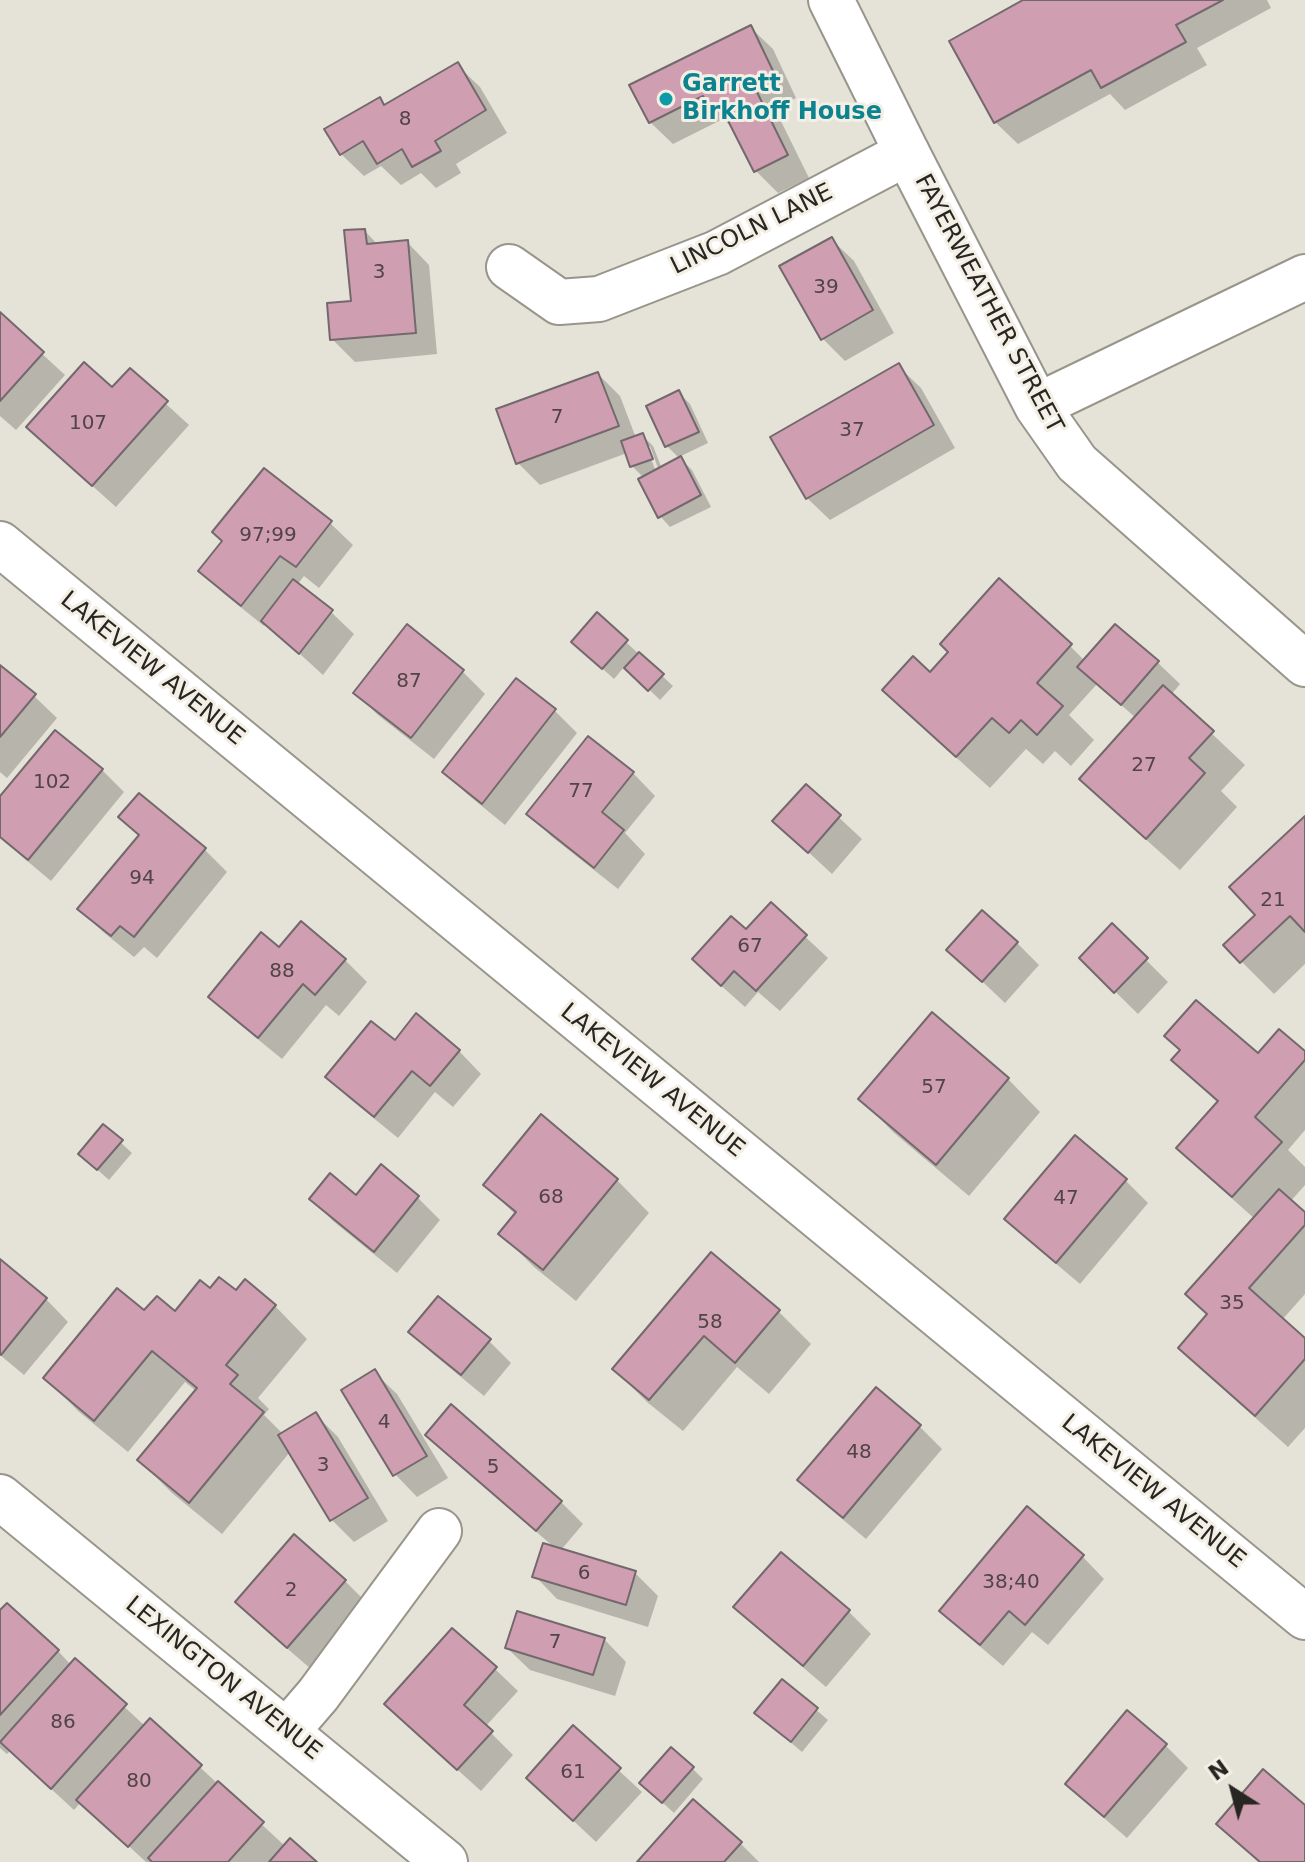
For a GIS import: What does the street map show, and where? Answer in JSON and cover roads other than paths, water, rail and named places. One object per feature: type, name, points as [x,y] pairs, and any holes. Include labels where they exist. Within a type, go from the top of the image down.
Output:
[{"type":"street","name":"FAYERWEATHER STREET","points":[[831,0],[1037,406],[1077,463],[1305,664]]},
{"type":"street","name":"LINCOLN LANE","points":[[509,267],[559,302],[599,299],[717,253],[907,153]]},
{"type":"street","points":[[1037,406],[1305,277]]},
{"type":"street","name":"LAKEVIEW AVENUE","points":[[0,544],[1305,1617]]},
{"type":"street","name":"LEXINGTON AVENUE","points":[[0,1497],[445,1862]]},
{"type":"street","points":[[287,1731],[318,1695],[439,1531]]},
{"type":"place","name":"Garrett Birkhoff House","points":[[666,99]]}]
